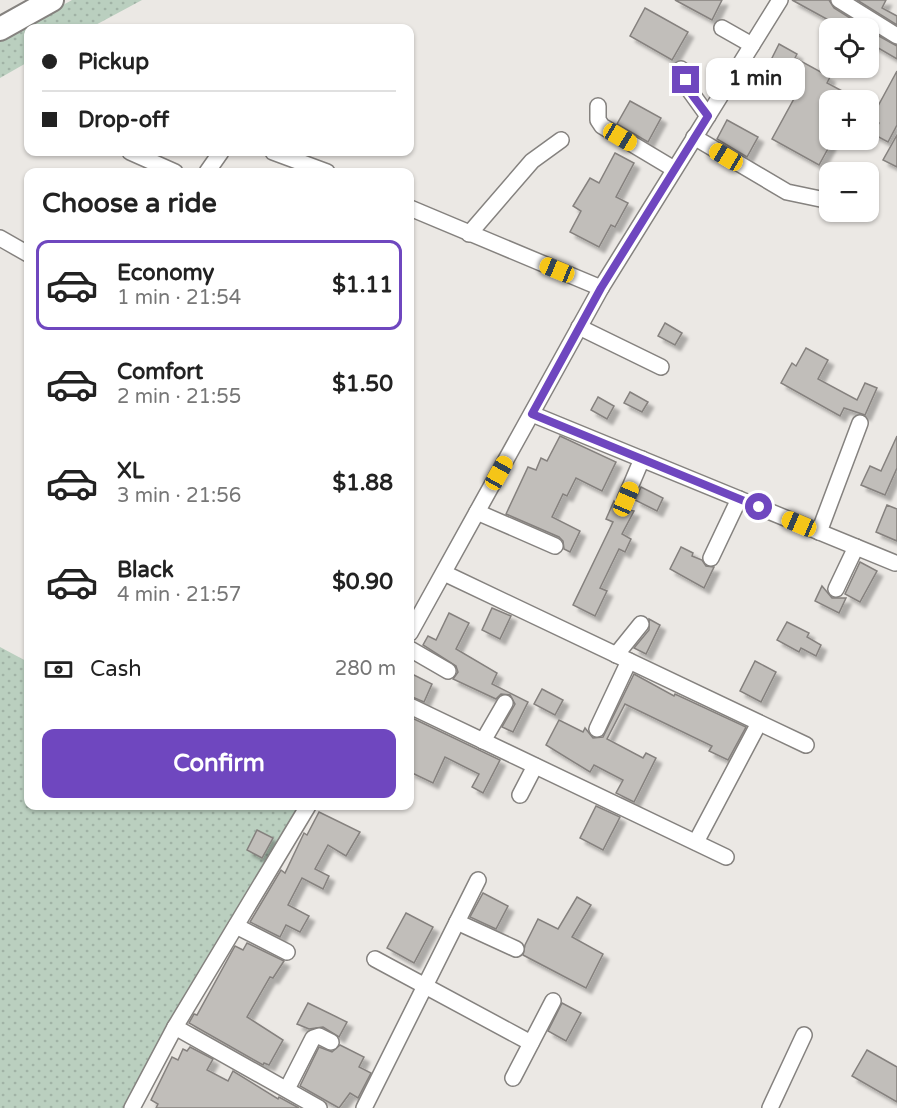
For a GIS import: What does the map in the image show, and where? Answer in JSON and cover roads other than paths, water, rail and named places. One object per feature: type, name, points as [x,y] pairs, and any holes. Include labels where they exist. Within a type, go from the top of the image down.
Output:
[{"type":"highway","points":[[0,29],[52,0]]},
{"type":"street","points":[[414,626],[601,288],[780,0]]},
{"type":"street","points":[[839,0],[897,36]]},
{"type":"street","points":[[722,28],[752,45]]},
{"type":"street","points":[[681,69],[690,92],[708,116]]},
{"type":"street","points":[[598,106],[598,120],[602,126],[674,169]]},
{"type":"street","points":[[694,137],[787,192],[819,199]]},
{"type":"street","points":[[469,234],[532,161],[561,140]]},
{"type":"street","points":[[139,156],[166,168]]},
{"type":"street","points":[[284,156],[316,168]]},
{"type":"street","points":[[414,210],[601,288]]},
{"type":"street","points":[[0,238],[24,252]]},
{"type":"street","points":[[579,327],[661,367]]},
{"type":"street","points":[[532,414],[895,562]]},
{"type":"street","points":[[819,532],[860,423]]},
{"type":"street","points":[[626,499],[642,459]]},
{"type":"street","points":[[711,558],[739,499]]},
{"type":"street","points":[[477,512],[555,546]]},
{"type":"street","points":[[836,589],[856,547]]},
{"type":"street","points":[[444,573],[806,745]]},
{"type":"street","points":[[597,729],[623,658],[641,624]]},
{"type":"street","points":[[414,652],[448,671]]},
{"type":"street","points":[[483,741],[505,703]]},
{"type":"street","points":[[414,708],[726,857]]},
{"type":"street","points":[[696,842],[759,723]]},
{"type":"street","points":[[520,795],[535,766]]},
{"type":"street","points":[[132,1108],[175,1028],[306,810]]},
{"type":"street","points":[[364,1108],[478,880]]},
{"type":"street","points":[[457,922],[516,950]]},
{"type":"street","points":[[236,926],[287,951]]},
{"type":"street","points":[[375,959],[531,1043]]},
{"type":"street","points":[[513,1078],[553,1001]]},
{"type":"street","points":[[175,1028],[319,1108]]},
{"type":"street","points":[[770,1108],[804,1035]]},
{"type":"street","points":[[287,1089],[314,1038],[319,1036],[331,1042]]}]
